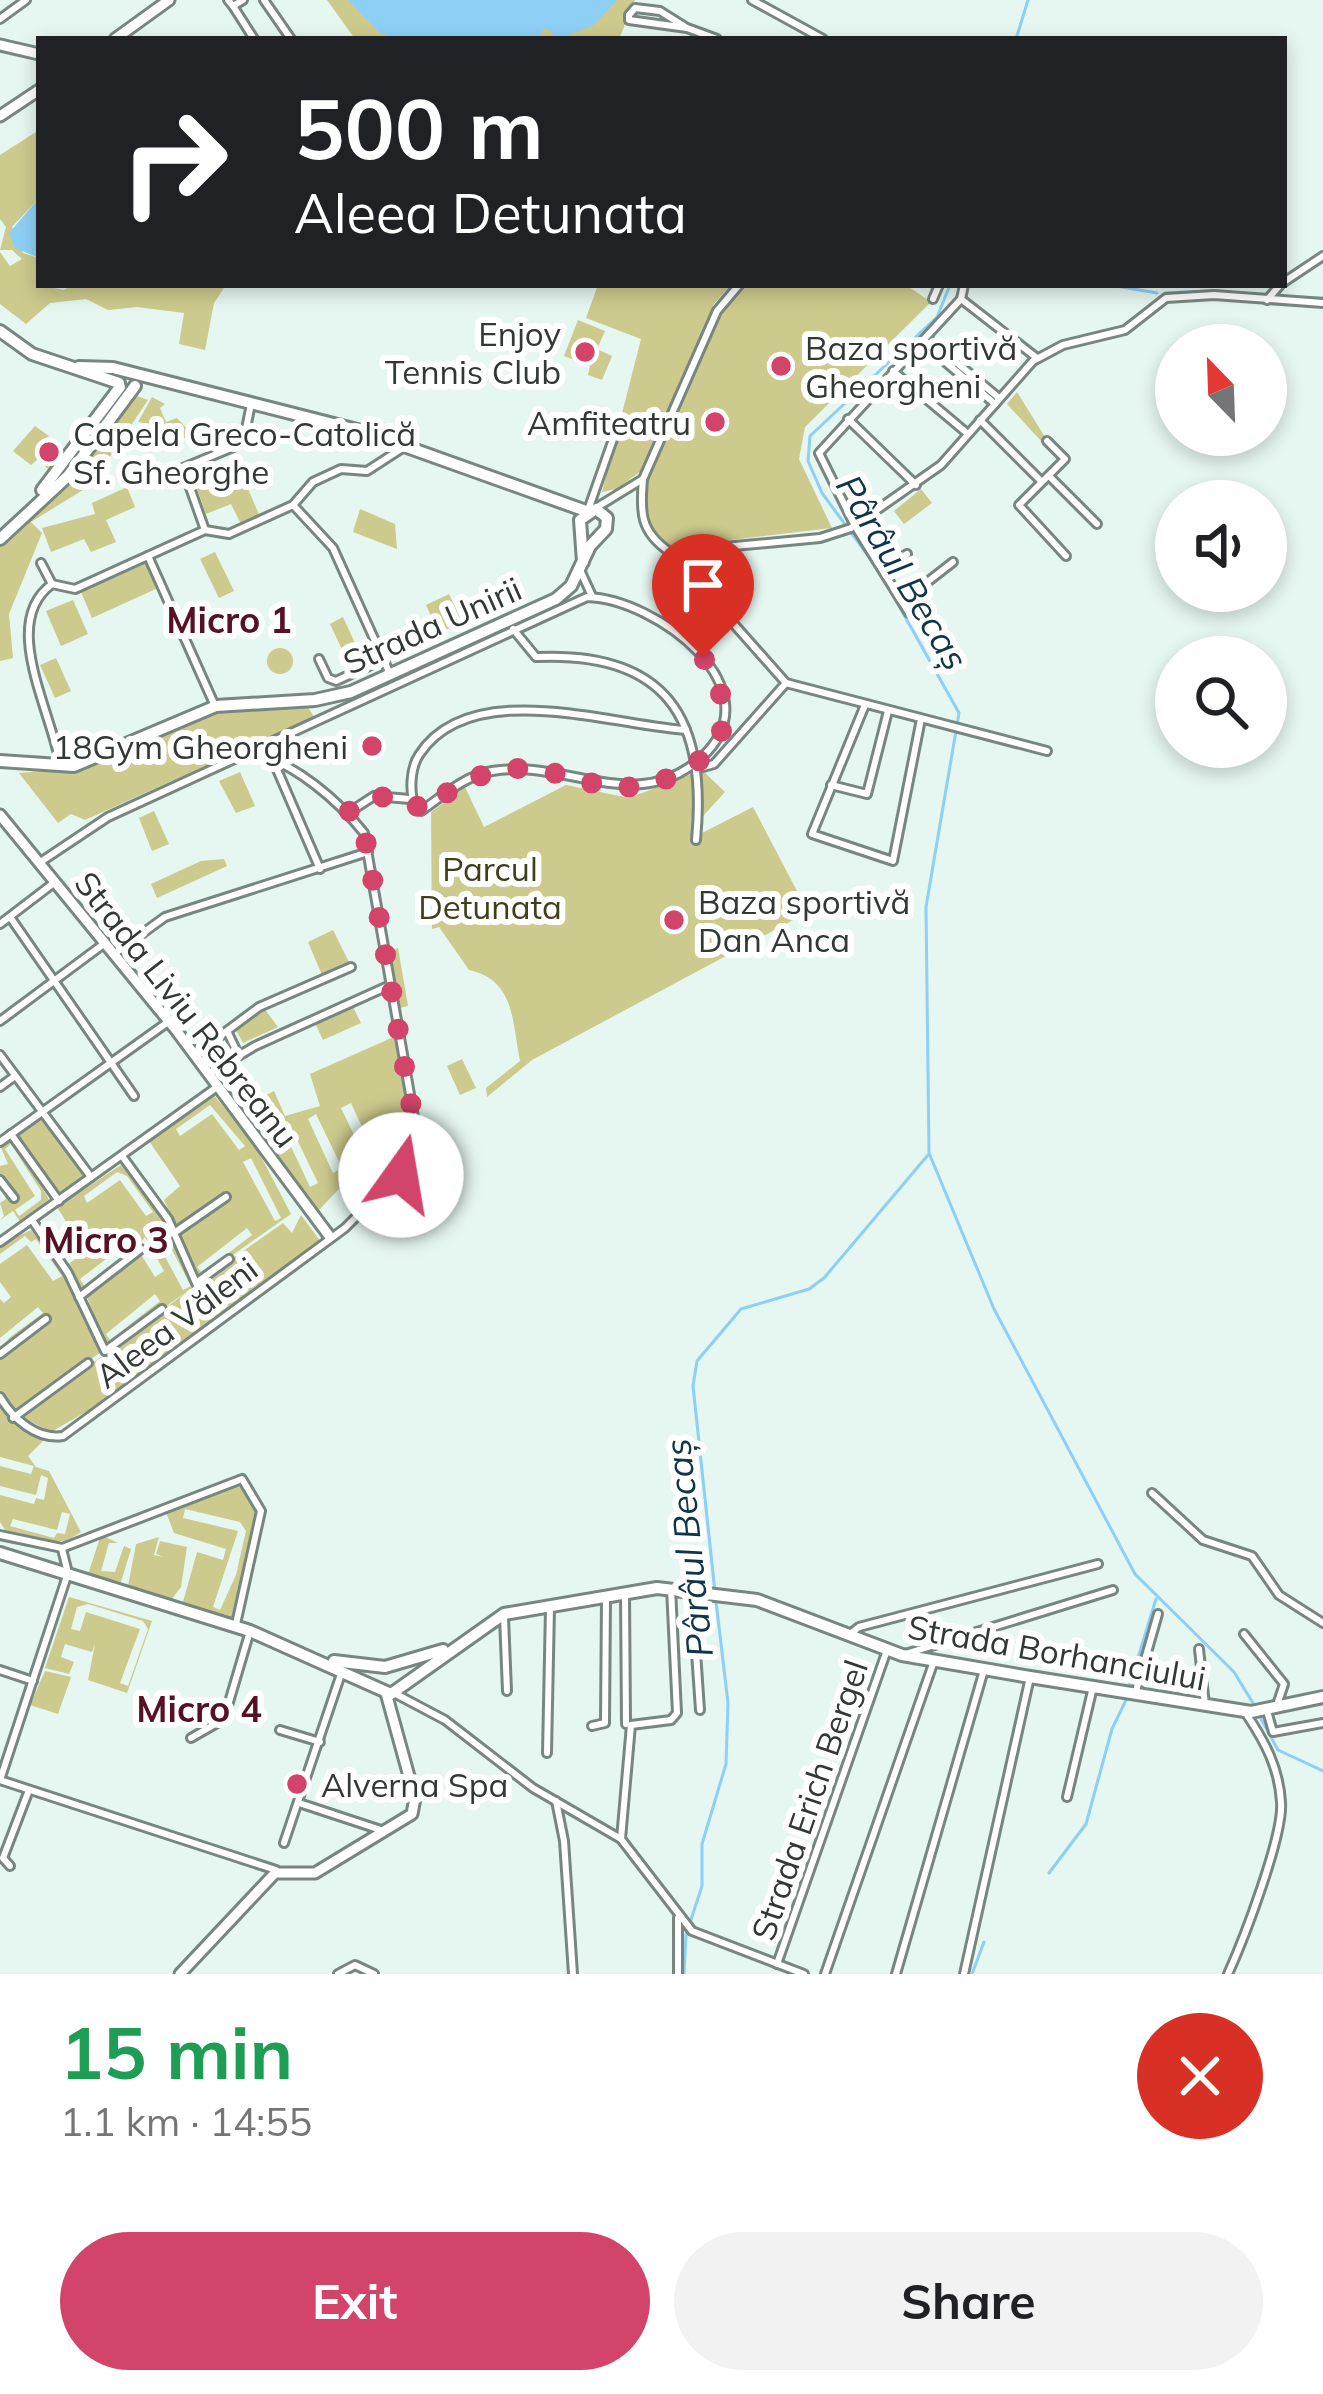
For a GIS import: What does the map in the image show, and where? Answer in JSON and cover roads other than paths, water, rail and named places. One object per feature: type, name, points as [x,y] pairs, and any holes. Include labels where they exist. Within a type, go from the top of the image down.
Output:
[{"type":"main road","points":[[0,331],[32,354],[128,382],[167,385],[251,404],[404,447],[556,504],[590,509],[607,518]]},
{"type":"main road","points":[[0,530],[59,473],[128,382]]},
{"type":"main road","points":[[0,539],[68,476],[128,382]]},
{"type":"main road","points":[[556,504],[598,535]]},
{"type":"main road","points":[[581,566],[580,526],[590,509]]},
{"type":"main road","name":"Strada Unirii","points":[[3,763],[61,767],[89,761],[216,706],[315,700],[390,674],[556,598],[581,566],[607,518]]},
{"type":"main road","points":[[0,1553],[250,1631],[390,1693]]},
{"type":"main road","name":"Strada Borhanciului","points":[[390,1693],[504,1614],[625,1591],[670,1588],[768,1604],[902,1655],[1030,1678],[1261,1711],[1323,1697]]},
{"type":"main road","points":[[313,1656],[363,1668],[394,1666],[436,1654],[480,1630]]},
{"type":"street","points":[[0,19],[26,0]]},
{"type":"street","points":[[119,36],[169,0]]},
{"type":"street","points":[[243,0],[230,3],[252,36]]},
{"type":"street","points":[[264,0],[289,36]]},
{"type":"street","points":[[752,0],[818,36]]},
{"type":"street","points":[[687,28],[629,20],[629,15],[635,8],[661,11],[705,36]]},
{"type":"street","points":[[0,45],[36,53]]},
{"type":"street","points":[[0,116],[36,92]]},
{"type":"street","points":[[1287,281],[1323,256]]},
{"type":"street","points":[[639,507],[643,479],[714,316],[737,288]]},
{"type":"street","points":[[933,299],[938,288]]},
{"type":"street","points":[[909,613],[884,570],[850,528],[819,457],[848,419],[961,298],[963,288]]},
{"type":"street","points":[[1267,300],[1278,288]]},
{"type":"street","points":[[961,298],[1037,358]]},
{"type":"street","points":[[670,552],[850,528],[916,485],[1037,358],[1063,345],[1125,330],[1166,298],[1323,303]]},
{"type":"street","points":[[931,345],[997,401]]},
{"type":"street","points":[[892,371],[968,434]]},
{"type":"street","points":[[205,530],[184,468],[243,442],[251,404]]},
{"type":"street","points":[[848,419],[916,485]]},
{"type":"street","points":[[980,420],[1097,524]]},
{"type":"street","points":[[590,509],[618,425]]},
{"type":"street","points":[[1047,441],[1065,460],[1019,505],[1066,556]]},
{"type":"street","points":[[21,601],[52,584],[75,589],[205,530],[229,534],[293,505],[313,482],[341,469],[367,471],[404,447]]},
{"type":"street","points":[[590,509],[643,479]]},
{"type":"street","points":[[619,496],[631,498],[650,536],[670,552],[786,683],[1047,751]]},
{"type":"street","points":[[607,518],[619,496]]},
{"type":"street","points":[[293,505],[333,548],[390,674]]},
{"type":"street","points":[[884,570],[907,554]]},
{"type":"street","points":[[148,556],[216,706]]},
{"type":"street","points":[[903,601],[953,562]]},
{"type":"street","points":[[40,563],[52,584]]},
{"type":"street","points":[[581,566],[592,596]]},
{"type":"street","points":[[39,863],[108,817],[513,628],[592,596],[659,616],[703,657],[722,699],[724,719],[716,741],[697,765]]},
{"type":"street","points":[[513,628],[536,657],[584,655],[633,669],[652,681],[686,730],[697,765],[696,840]]},
{"type":"street","points":[[319,658],[328,678],[336,681],[384,658]]},
{"type":"street","points":[[21,673],[61,767]]},
{"type":"street","points":[[686,730],[600,715],[494,712],[470,716],[445,730],[412,766],[412,800],[421,811],[489,772],[542,770],[594,783],[638,786],[697,765],[714,764],[786,683]]},
{"type":"street","points":[[315,700],[317,718]]},
{"type":"street","points":[[865,704],[815,838],[893,861],[921,719]]},
{"type":"street","points":[[831,785],[867,794],[888,711]]},
{"type":"street","points":[[252,751],[272,758],[348,813],[364,833],[417,1138],[412,1160],[379,1197],[373,1189],[375,1179],[393,1166],[401,1171]]},
{"type":"street","points":[[272,758],[320,869]]},
{"type":"street","points":[[348,813],[374,796],[412,800]]},
{"type":"street","name":"Strada Liviu Rebreanu","points":[[0,815],[169,1021],[330,1237]]},
{"type":"street","points":[[114,954],[165,917],[368,852]]},
{"type":"street","points":[[0,924],[56,882]]},
{"type":"street","points":[[10,916],[134,1096]]},
{"type":"street","points":[[0,1022],[105,943]]},
{"type":"street","points":[[238,1054],[228,1034],[230,1024],[351,967]]},
{"type":"street","points":[[208,1074],[254,1046],[389,986]]},
{"type":"street","points":[[0,1142],[169,1021]]},
{"type":"street","points":[[194,1054],[228,1034]]},
{"type":"street","points":[[0,1055],[91,1178]]},
{"type":"street","points":[[0,1087],[15,1076]]},
{"type":"street","points":[[0,1242],[217,1087]]},
{"type":"street","points":[[11,1134],[59,1201]]},
{"type":"street","points":[[122,1156],[174,1233],[196,1282],[229,1259]]},
{"type":"street","points":[[0,1180],[14,1198]]},
{"type":"street","points":[[174,1233],[226,1197]]},
{"type":"street","name":"Aleea Văleni","points":[[13,1418],[47,1435],[63,1436],[379,1197]]},
{"type":"street","points":[[32,1220],[80,1297],[105,1351],[162,1310]]},
{"type":"street","points":[[80,1297],[141,1249]]},
{"type":"street","points":[[0,1354],[46,1319]]},
{"type":"street","points":[[0,1397],[13,1418],[88,1363]]},
{"type":"street","points":[[0,1535],[62,1548],[242,1479],[260,1511],[235,1626]]},
{"type":"street","points":[[1152,1492],[1203,1540],[1252,1556],[1279,1595],[1323,1623]]},
{"type":"street","points":[[62,1548],[68,1573],[0,1780],[279,1871],[310,1875],[409,1817],[416,1807],[390,1693]]},
{"type":"street","points":[[849,1636],[860,1627],[1098,1564]]},
{"type":"street","points":[[628,1724],[671,1720],[677,1713],[670,1588]]},
{"type":"street","points":[[692,1590],[700,1710]]},
{"type":"street","points":[[902,1655],[1113,1590]]},
{"type":"street","points":[[621,1839],[628,1724],[625,1591]]},
{"type":"street","points":[[592,1726],[605,1723],[607,1594]]},
{"type":"street","points":[[547,1753],[550,1604]]},
{"type":"street","points":[[504,1614],[507,1691]]},
{"type":"street","points":[[1135,1694],[1157,1614]]},
{"type":"street","points":[[191,1738],[224,1719],[250,1631]]},
{"type":"street","points":[[1244,1634],[1284,1684],[1261,1711]]},
{"type":"street","points":[[1199,1649],[1205,1705]]},
{"type":"street","name":"Strada Erich Bergel","points":[[777,1965],[887,1650]]},
{"type":"street","points":[[825,1974],[934,1661]]},
{"type":"street","points":[[0,1670],[33,1681]]},
{"type":"street","points":[[896,1974],[984,1670]]},
{"type":"street","points":[[284,1843],[342,1671]]},
{"type":"street","points":[[964,1974],[1030,1678]]},
{"type":"street","points":[[1067,1797],[1094,1687]]},
{"type":"street","points":[[390,1693],[445,1720],[556,1801],[621,1839],[645,1864],[692,1931],[804,1974]]},
{"type":"street","points":[[1261,1711],[1273,1732],[1281,1735],[1323,1723]]},
{"type":"street","points":[[1228,1974],[1254,1908],[1281,1807],[1261,1711]]},
{"type":"street","points":[[280,1730],[320,1742]]},
{"type":"street","points":[[10,1865],[3,1858],[29,1790]]},
{"type":"street","points":[[556,1801],[573,1974]]},
{"type":"street","points":[[299,1802],[384,1831]]},
{"type":"street","points":[[180,1974],[279,1871]]},
{"type":"street","points":[[678,1974],[681,1921]]},
{"type":"street","points":[[338,1974],[355,1965],[374,1974]]},
{"type":"water","points":[[348,0],[617,0],[594,25],[566,36],[555,36],[545,27],[539,36],[380,33]]},
{"type":"water","points":[[36,202],[36,257],[15,248],[9,233]]},
{"type":"waterway","name":"Pârâul Becaș","points":[[1017,36],[1028,0]]},
{"type":"waterway","name":"Pârâul Becaș","points":[[949,288],[937,317],[810,436],[808,461],[822,493],[880,572],[959,713],[926,907],[929,1153],[994,1309],[1135,1574],[1234,1672],[1256,1708]]},
{"type":"waterway","points":[[1128,288],[1157,293]]},
{"type":"waterway","points":[[1165,293],[1208,291]]},
{"type":"waterway","points":[[1214,291],[1266,295]]},
{"type":"waterway","points":[[1275,296],[1323,298]]},
{"type":"waterway","name":"Pârâul Becaș","points":[[715,1592],[693,1386],[697,1361],[741,1309],[809,1289],[824,1278],[928,1155]]},
{"type":"waterway","points":[[1129,1687],[1156,1599]]},
{"type":"waterway","name":"Pârâul Becaș","points":[[684,1974],[686,1935],[702,1886],[702,1844],[726,1764],[728,1703],[716,1601]]},
{"type":"waterway","points":[[1049,1873],[1086,1824],[1112,1729],[1126,1700]]},
{"type":"waterway","name":"Pârâul Becaș","points":[[1260,1717],[1278,1750],[1323,1771]]},
{"type":"waterway","points":[[972,1974],[984,1942]]},
{"type":"place","name":"Enjoy Tennis Club","points":[[585,352]]},
{"type":"place","name":"Baza sportivă Gheorgheni","points":[[781,366]]},
{"type":"place","name":"Amfiteatru","points":[[715,422]]},
{"type":"place","name":"Capela Greco-Catolică Sf. Gheorghe","points":[[49,452]]},
{"type":"place","name":"18Gym Gheorgheni","points":[[372,746]]},
{"type":"place","name":"Baza sportivă Dan Anca","points":[[674,920]]},
{"type":"place","name":"Alverna Spa","points":[[297,1784]]},
{"type":"district","name":"Micro 1","points":[[229,619]]},
{"type":"district","name":"Micro 3","points":[[106,1239]]},
{"type":"district","name":"Micro 4","points":[[199,1708]]},
{"type":"park label","name":"Parcul Detunata","points":[[490,887]]}]
